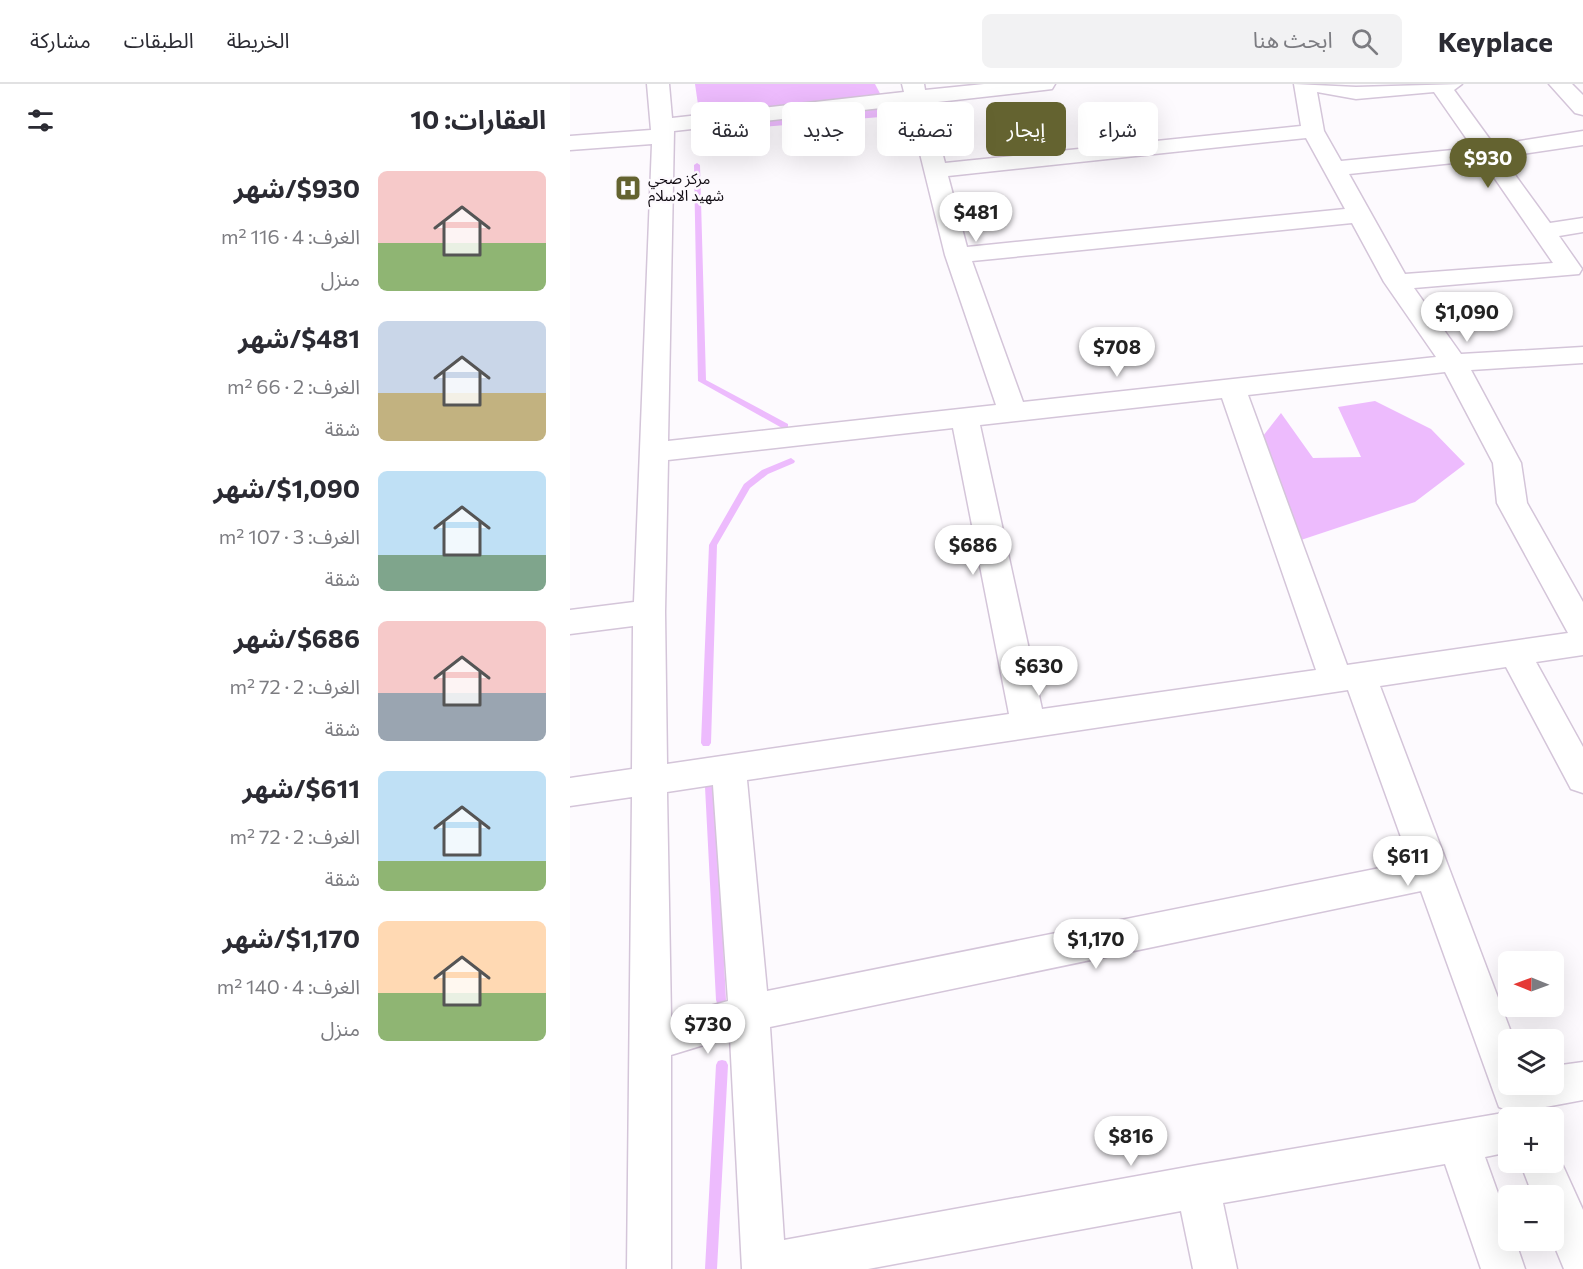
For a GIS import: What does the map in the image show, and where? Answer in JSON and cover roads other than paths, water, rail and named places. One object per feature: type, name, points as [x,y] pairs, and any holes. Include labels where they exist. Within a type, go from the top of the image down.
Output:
[{"type":"street","points":[[648,1269],[651,1042],[649,612],[663,131],[658,84]]},
{"type":"street","points":[[570,143],[916,92],[1044,84]]},
{"type":"street","points":[[1397,282],[1570,268],[1485,151],[1446,85],[1356,93],[1305,84],[1313,131],[1397,282],[1454,363],[1507,463],[1512,503],[1583,631]]},
{"type":"street","points":[[1560,84],[1583,108]]},
{"type":"street","points":[[916,92],[957,255],[1013,413]]},
{"type":"street","points":[[935,171],[1313,131]]},
{"type":"street","points":[[1334,169],[1449,158],[1583,138]]},
{"type":"street","points":[[957,255],[1359,215]]},
{"type":"street","points":[[1545,231],[1583,225]]},
{"type":"street","points":[[655,452],[1454,363],[1583,355]]},
{"type":"street","points":[[1232,388],[1347,677],[1432,873],[1513,1101]]},
{"type":"street","points":[[965,418],[1028,724]]},
{"type":"street","points":[[570,622],[649,612]]},
{"type":"street","points":[[570,792],[1583,643]]},
{"type":"street","points":[[1515,653],[1583,779]]},
{"type":"street","points":[[729,769],[748,1013],[764,1268],[1198,1186],[1458,1141],[1513,1101],[1583,1081]]},
{"type":"street","points":[[651,1042],[748,1013],[1432,873]]},
{"type":"street","points":[[1458,1141],[1503,1269]]},
{"type":"street","points":[[1546,1173],[1583,1262]]},
{"type":"street","points":[[1198,1186],[1215,1269]]},
{"type":"waterway","points":[[697,165],[702,381],[785,426]]},
{"type":"waterway","points":[[706,743],[713,545],[747,486],[765,472],[791,461]]},
{"type":"waterway","points":[[710,787],[721,1000]]},
{"type":"waterway","points":[[711,1269],[722,1065]]},
{"type":"place","name":"مركز صحي شهيد الاسلام","points":[[628,188]]}]
